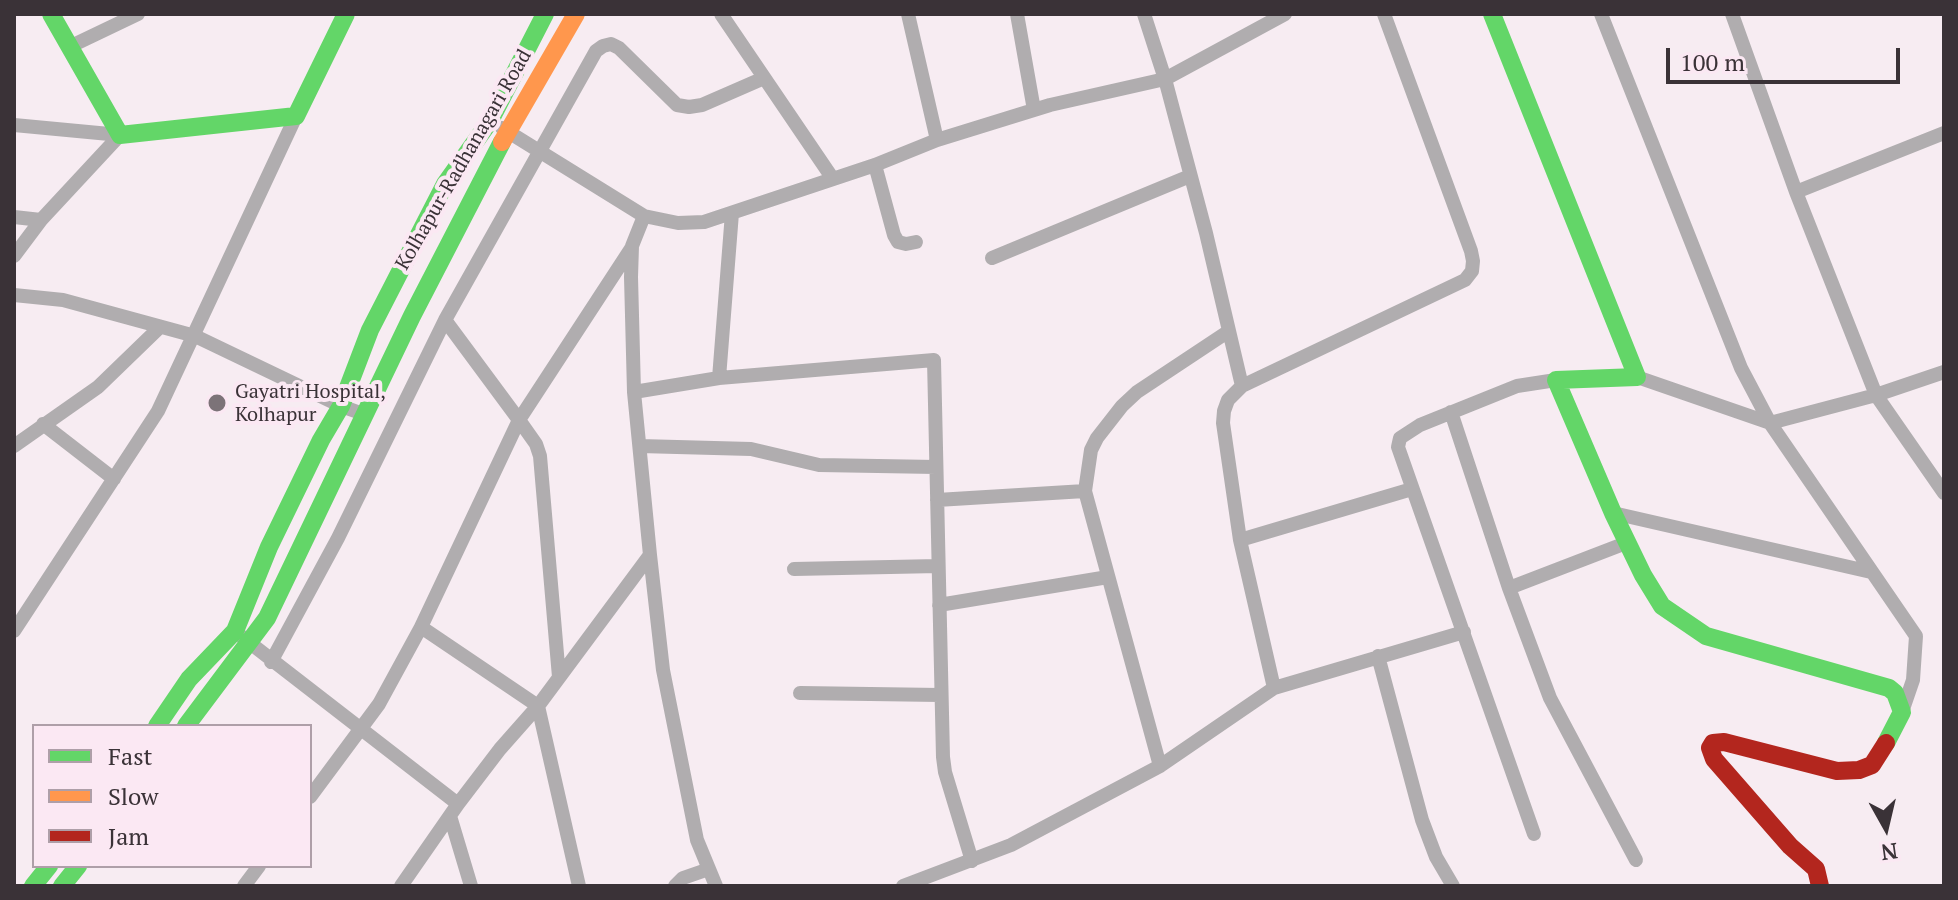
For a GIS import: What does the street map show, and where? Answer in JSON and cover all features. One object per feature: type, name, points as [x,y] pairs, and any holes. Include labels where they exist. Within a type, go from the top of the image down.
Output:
[{"type":"street","points":[[51,14],[120,135]]},
{"type":"street","points":[[69,47],[138,14]]},
{"type":"street","points":[[14,631],[158,411],[346,14]]},
{"type":"street","name":"Kolhapur-Radhanagari Road","points":[[158,724],[189,679],[235,631],[269,547],[341,406],[370,330],[445,184],[490,121],[545,14]]},
{"type":"street","points":[[188,724],[267,618],[412,316],[508,131],[576,14]]},
{"type":"street","points":[[721,14],[833,179]]},
{"type":"street","points":[[1017,14],[1034,110]]},
{"type":"street","points":[[1144,14],[1165,79],[1242,386]]},
{"type":"street","points":[[490,121],[542,150],[644,216],[692,223],[732,213],[875,165],[937,140],[1034,110],[1165,79],[1268,18],[1285,14]]},
{"type":"street","points":[[1274,688],[1240,540],[1223,423],[1228,400],[1242,386],[1465,280],[1472,271],[1471,251],[1384,14]]},
{"type":"street","points":[[1492,14],[1637,377]]},
{"type":"street","points":[[1601,14],[1741,368],[1770,423],[1916,636],[1913,680],[1902,712],[1881,754],[1872,765],[1837,771],[1724,742],[1713,743],[1710,748],[1714,759],[1790,846],[1816,869],[1820,886]]},
{"type":"street","points":[[1732,14],[1796,192],[1876,395],[1944,493]]},
{"type":"street","points":[[905,18],[937,140]]},
{"type":"street","points":[[271,662],[338,538],[445,320],[596,51],[611,44],[619,48],[677,105],[702,105],[764,78]]},
{"type":"street","points":[[14,125],[120,135],[296,116]]},
{"type":"street","points":[[1796,192],[1944,133]]},
{"type":"street","points":[[14,256],[41,220],[120,135]]},
{"type":"street","points":[[875,165],[894,235],[898,242],[916,242]]},
{"type":"street","points":[[992,258],[1190,176]]},
{"type":"street","points":[[719,378],[732,213]]},
{"type":"street","points":[[312,794],[379,704],[421,627],[519,420],[632,246],[644,216]]},
{"type":"street","points":[[14,217],[41,220]]},
{"type":"street","points":[[632,246],[634,392],[663,670],[697,840],[716,886]]},
{"type":"street","points":[[14,295],[63,300],[195,336],[366,415]]},
{"type":"street","points":[[445,320],[536,444],[540,456],[559,677]]},
{"type":"street","points":[[14,446],[91,393],[160,327]]},
{"type":"street","points":[[1160,766],[1085,491],[1091,450],[1122,406],[1137,392],[1229,331]]},
{"type":"street","points":[[634,392],[719,378],[934,360],[940,695],[945,772],[972,861]]},
{"type":"street","points":[[1534,834],[1412,489],[1398,447],[1400,438],[1420,425],[1517,386],[1556,380],[1637,377],[1770,423],[1876,395],[1944,372]]},
{"type":"street","points":[[1556,380],[1626,543],[1662,606],[1706,636],[1889,688],[1895,693],[1902,712]]},
{"type":"street","points":[[1451,412],[1509,588],[1550,698],[1636,860]]},
{"type":"street","points":[[43,424],[114,479]]},
{"type":"street","points":[[640,446],[764,450],[819,465],[936,467]]},
{"type":"street","points":[[1240,540],[1412,489]]},
{"type":"street","points":[[937,500],[1085,491]]},
{"type":"street","points":[[1613,513],[1871,572]]},
{"type":"street","points":[[1509,588],[1626,543]]},
{"type":"street","points":[[401,886],[454,810],[500,749],[538,706],[650,555]]},
{"type":"street","points":[[794,569],[938,566]]},
{"type":"street","points":[[939,605],[1108,577]]},
{"type":"street","points":[[421,627],[538,706],[579,886]]},
{"type":"street","points":[[235,631],[361,730],[454,810],[471,886]]},
{"type":"street","points":[[903,886],[1011,845],[1160,766],[1274,688],[1464,632]]},
{"type":"street","points":[[1378,656],[1422,820],[1436,857],[1453,886]]},
{"type":"street","points":[[800,693],[940,695]]},
{"type":"street","points":[[33,886],[47,868]]},
{"type":"street","points":[[62,886],[76,868]]},
{"type":"street","points":[[244,886],[258,868]]},
{"type":"street","points":[[675,886],[683,878],[709,869]]},
{"type":"traffic: fast","points":[[51,14],[120,135],[296,116],[346,14]]},
{"type":"traffic: fast","points":[[158,724],[189,679],[235,631],[269,547],[341,406],[370,330],[445,184],[490,121],[545,14]]},
{"type":"traffic: fast","points":[[1492,14],[1637,377],[1556,380],[1643,575],[1662,606],[1706,636],[1889,688],[1895,693],[1902,712],[1886,743]]},
{"type":"traffic: fast","points":[[188,724],[267,618],[412,316],[502,142]]},
{"type":"traffic: fast","points":[[33,886],[47,868]]},
{"type":"traffic: fast","points":[[62,886],[76,868]]},
{"type":"traffic: slow","points":[[502,142],[576,14]]},
{"type":"traffic: jam","points":[[1820,886],[1816,869],[1790,846],[1714,759],[1710,748],[1713,743],[1724,742],[1837,771],[1859,770],[1872,765],[1886,743]]},
{"type":"place","name":"Gayatri Hospital, Kolhapur","points":[[217,403]]}]
